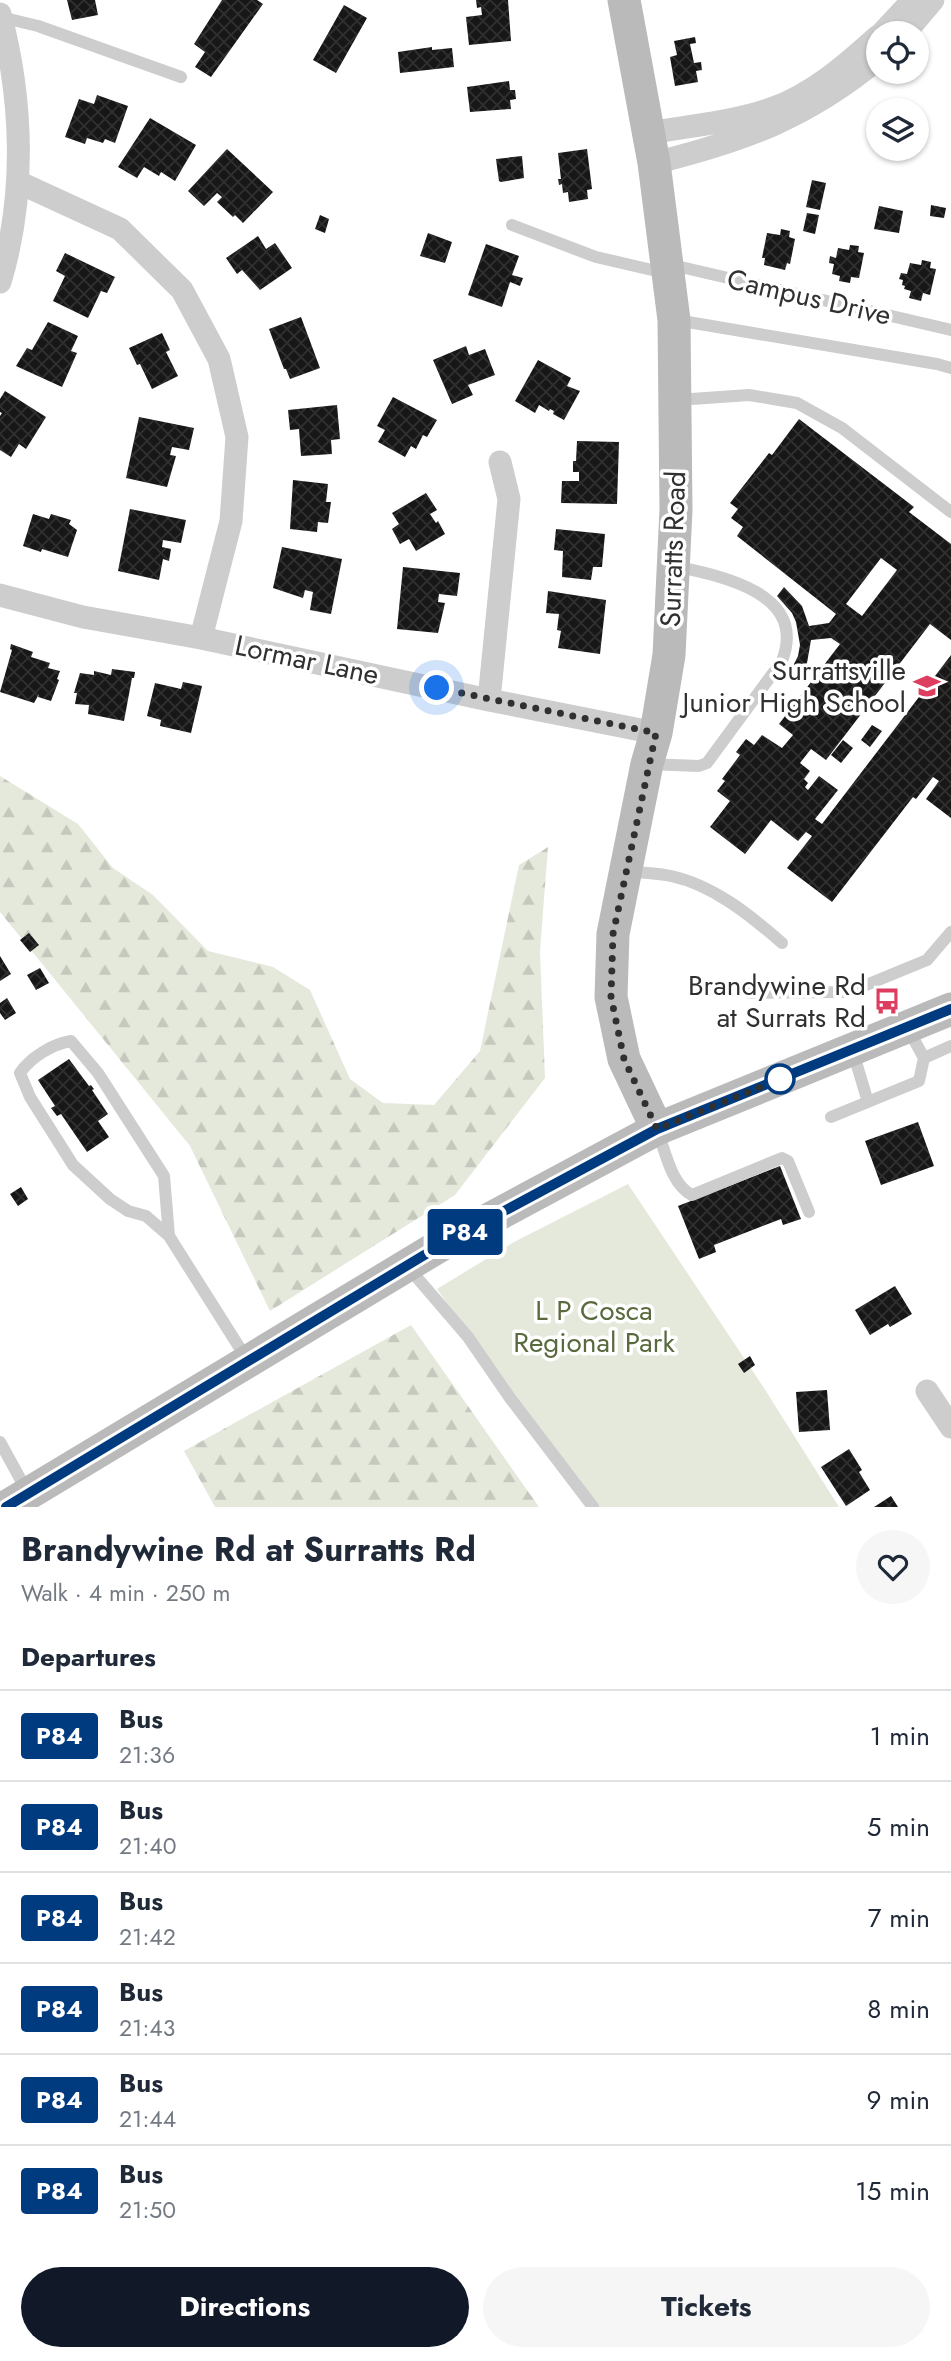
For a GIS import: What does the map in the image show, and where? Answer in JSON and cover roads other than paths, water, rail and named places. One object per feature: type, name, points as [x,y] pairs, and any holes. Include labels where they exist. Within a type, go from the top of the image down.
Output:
[{"type":"main road","name":"Surratts Road","points":[[624,0],[652,148],[674,320],[677,400],[668,654],[656,733],[647,764],[613,934],[611,997],[624,1059],[657,1129]]},
{"type":"main road","points":[[17,1500],[407,1266],[657,1129],[951,1009]]},
{"type":"street","points":[[893,21],[912,0]]},
{"type":"street","points":[[915,21],[933,0]]},
{"type":"street","points":[[0,15],[8,42],[17,116],[18,182],[0,282]]},
{"type":"street","points":[[652,148],[772,109],[807,91],[866,47]]},
{"type":"street","points":[[652,148],[710,149],[786,119],[829,97],[866,70]]},
{"type":"street","points":[[18,182],[120,229],[181,290],[219,359],[237,437],[231,521],[201,638]]},
{"type":"street","points":[[489,700],[509,499],[500,461]]},
{"type":"street","name":"Lormar Lane","points":[[0,595],[83,617],[201,638],[656,733]]},
{"type":"street","points":[[927,1391],[951,1427]]},
{"type":"lane","points":[[0,15],[181,77]]},
{"type":"lane","name":"Campus Drive","points":[[512,225],[596,257],[668,269],[951,330]]},
{"type":"lane","points":[[674,320],[937,363],[951,368]]},
{"type":"lane","points":[[677,400],[749,395],[797,403],[842,428],[951,512]]},
{"type":"lane","points":[[647,764],[699,766],[707,763],[782,661],[789,644],[785,625],[773,605],[746,584],[715,574],[673,566]]},
{"type":"lane","points":[[626,871],[671,876],[696,884],[755,919],[782,943]]},
{"type":"lane","points":[[750,993],[854,990],[927,960],[951,932]]},
{"type":"lane","points":[[831,1117],[919,1081],[924,1058],[907,1027]]},
{"type":"lane","points":[[169,1236],[164,1176],[98,1073],[71,1041],[59,1043],[26,1065],[20,1073],[30,1097],[73,1165],[110,1199],[128,1211],[146,1216],[169,1236],[248,1361]]},
{"type":"lane","points":[[924,1058],[951,1046]]},
{"type":"lane","points":[[852,1050],[868,1102]]},
{"type":"lane","points":[[657,1129],[677,1182],[692,1195],[782,1158],[788,1161],[808,1212]]},
{"type":"lane","points":[[407,1266],[468,1337],[510,1398],[593,1507]]},
{"type":"lane","points":[[0,1442],[17,1500]]},
{"type":"place","name":"Surrattsville Junior High School","points":[[927,686]]},
{"type":"place","name":"Brandywine Rd at Surrats Rd","points":[[887,1001]]},
{"type":"park label","name":"L P Cosca Regional Park","points":[[594,1326]]}]
